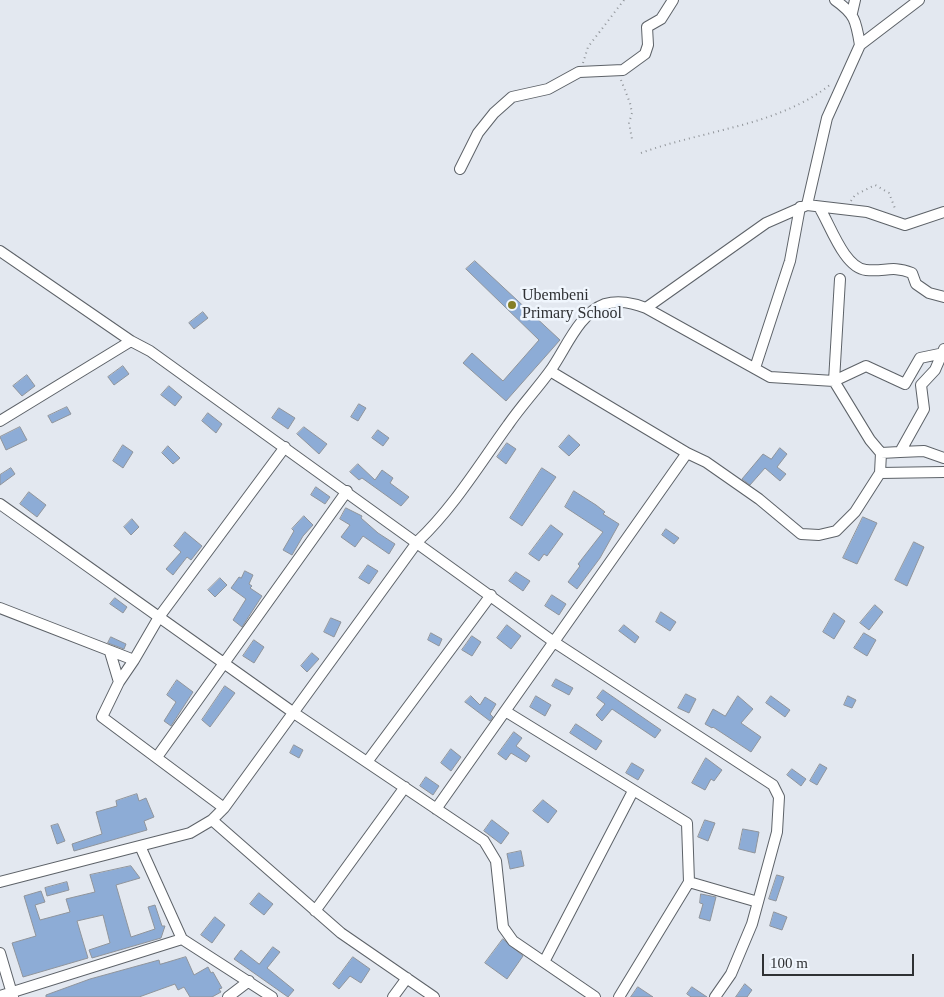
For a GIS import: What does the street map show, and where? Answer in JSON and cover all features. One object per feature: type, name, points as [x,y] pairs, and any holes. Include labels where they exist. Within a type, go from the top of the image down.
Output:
[{"type":"street","points":[[460,169],[478,132],[494,113],[512,97],[548,89],[579,72],[623,70],[645,54],[648,45],[647,26],[662,19],[673,0]]},
{"type":"street","points":[[835,0],[852,13],[856,22],[860,45]]},
{"type":"street","points":[[852,13],[855,0]]},
{"type":"street","points":[[754,368],[790,261],[827,118],[860,45],[919,0]]},
{"type":"street","points":[[646,308],[766,224],[804,206],[867,212],[905,225],[944,212]]},
{"type":"street","points":[[819,207],[844,253],[853,265],[864,270],[893,267],[905,271],[912,274],[916,284],[929,293],[944,297]]},
{"type":"street","points":[[0,251],[130,341],[150,350],[554,642],[773,785],[778,797],[777,832],[752,924],[731,974],[715,997]]},
{"type":"street","points":[[550,371],[686,454],[706,462],[760,499],[801,534],[819,536],[836,531],[855,512],[880,473],[881,453],[870,440],[834,382],[840,279]]},
{"type":"street","points":[[0,882],[190,833],[212,820],[224,808],[418,542],[440,521],[515,415],[550,371],[584,319],[605,304],[633,303],[646,308],[770,377],[834,382],[866,366],[905,384],[920,358],[943,352]]},
{"type":"street","points":[[0,421],[130,341]]},
{"type":"street","points":[[900,452],[924,409],[921,385],[935,370],[943,352]]},
{"type":"street","points":[[224,808],[102,717],[119,682],[159,617],[285,447]]},
{"type":"street","points":[[881,453],[924,451],[944,458]]},
{"type":"street","points":[[436,809],[686,454]]},
{"type":"street","points":[[880,473],[944,472]]},
{"type":"street","points":[[157,758],[347,491]]},
{"type":"street","points":[[0,504],[294,713],[484,841],[496,861],[503,927],[513,941],[595,997]]},
{"type":"street","points":[[367,762],[491,595]]},
{"type":"street","points":[[0,608],[134,660]]},
{"type":"street","points":[[110,652],[119,682]]},
{"type":"street","points":[[505,711],[687,823],[689,882],[619,997]]},
{"type":"street","points":[[315,911],[405,787]]},
{"type":"street","points":[[544,962],[634,792]]},
{"type":"street","points":[[212,820],[341,934],[434,997]]},
{"type":"street","points":[[140,846],[182,939],[272,997]]},
{"type":"street","points":[[689,882],[758,902]]},
{"type":"street","points":[[0,996],[12,994],[182,939]]},
{"type":"street","points":[[0,953],[12,994]]},
{"type":"street","points":[[394,997],[407,978]]},
{"type":"street","points":[[228,997],[249,981]]},
{"type":"path","points":[[579,72],[588,47],[624,0]]},
{"type":"path","points":[[618,71],[630,103],[632,113],[628,123],[632,139]]},
{"type":"path","points":[[641,153],[672,142],[780,114],[815,97],[835,81]]},
{"type":"path","points":[[843,210],[855,195],[875,184],[889,192],[896,213],[905,225]]},
{"type":"building","name":"Ubembeni Primary School","points":[[475,261],[560,340],[506,401],[463,363],[472,353],[503,381],[539,340],[466,269]]},
{"type":"building","points":[[203,312],[208,318],[194,329],[189,323]]},
{"type":"building","points":[[123,366],[129,374],[114,385],[108,377]]},
{"type":"building","points":[[27,375],[35,386],[22,396],[13,386]]},
{"type":"building","points":[[169,386],[182,397],[175,406],[161,395]]},
{"type":"building","points":[[359,404],[366,408],[358,421],[351,417]]},
{"type":"building","points":[[67,407],[71,414],[52,423],[48,416]]},
{"type":"building","points":[[279,408],[295,418],[288,429],[272,418]]},
{"type":"building","points":[[208,413],[222,424],[216,433],[202,421]]},
{"type":"building","points":[[20,427],[27,440],[6,450],[0,437]]},
{"type":"building","points":[[304,427],[327,444],[319,454],[297,434]]},
{"type":"building","points":[[378,430],[389,438],[383,446],[372,438]]},
{"type":"building","points":[[569,435],[580,445],[569,456],[559,447]]},
{"type":"building","points":[[507,443],[516,449],[506,464],[497,457]]},
{"type":"building","points":[[123,445],[133,452],[123,468],[113,461]]},
{"type":"building","points":[[168,446],[180,458],[173,464],[162,453]]},
{"type":"building","points":[[780,448],[787,454],[777,467],[786,474],[780,481],[765,468],[750,485],[742,479],[763,454],[771,459]]},
{"type":"building","points":[[358,464],[375,480],[382,470],[393,478],[390,483],[409,497],[401,506],[362,478],[359,480],[350,472]]},
{"type":"building","points":[[11,468],[15,474],[0,485],[0,475]]},
{"type":"building","points":[[542,468],[556,477],[522,526],[510,518]]},
{"type":"building","points":[[316,487],[330,497],[325,504],[311,495]]},
{"type":"building","points":[[574,491],[596,505],[605,512],[603,514],[619,524],[600,558],[577,589],[568,582],[580,566],[578,564],[603,532],[565,507]]},
{"type":"building","points":[[29,492],[46,505],[37,517],[20,504]]},
{"type":"building","points":[[346,508],[362,516],[361,518],[378,533],[395,544],[389,554],[363,536],[355,547],[341,537],[350,525],[340,519]]},
{"type":"building","points":[[304,516],[313,525],[303,536],[292,555],[283,550],[294,531],[292,529]]},
{"type":"building","points":[[863,517],[877,523],[857,564],[843,558]]},
{"type":"building","points":[[132,519],[139,527],[131,535],[124,527]]},
{"type":"building","points":[[551,525],[563,534],[547,556],[544,554],[539,561],[529,554]]},
{"type":"building","points":[[666,529],[679,538],[674,544],[662,535]]},
{"type":"building","points":[[185,532],[202,546],[191,560],[187,557],[173,575],[166,569],[181,552],[174,546]]},
{"type":"building","points":[[914,542],[924,547],[907,586],[895,580]]},
{"type":"building","points":[[368,565],[378,571],[369,584],[359,578]]},
{"type":"building","points":[[245,571],[253,575],[249,584],[252,586],[250,588],[262,596],[242,627],[233,620],[246,599],[231,588]]},
{"type":"building","points":[[516,572],[530,581],[523,591],[509,581]]},
{"type":"building","points":[[220,578],[227,585],[215,597],[208,590]]},
{"type":"building","points":[[552,595],[566,604],[559,615],[545,606]]},
{"type":"building","points":[[115,598],[127,607],[123,613],[110,604]]},
{"type":"building","points":[[875,605],[883,612],[869,630],[860,623]]},
{"type":"building","points":[[661,612],[676,622],[670,631],[656,622]]},
{"type":"building","points":[[834,613],[845,621],[834,639],[823,632]]},
{"type":"building","points":[[331,618],[341,622],[334,637],[324,632]]},
{"type":"building","points":[[507,625],[521,636],[511,649],[497,638]]},
{"type":"building","points":[[624,625],[639,637],[635,643],[619,631]]},
{"type":"building","points":[[431,633],[442,639],[439,646],[428,640]]},
{"type":"building","points":[[864,633],[876,640],[867,656],[854,648]]},
{"type":"building","points":[[472,636],[481,642],[472,656],[462,650]]},
{"type":"building","points":[[111,637],[126,644],[124,649],[108,643]]},
{"type":"building","points":[[254,640],[264,647],[254,663],[243,656]]},
{"type":"building","points":[[312,653],[319,659],[307,672],[301,666]]},
{"type":"building","points":[[556,679],[573,688],[569,695],[552,686]]},
{"type":"building","points":[[177,680],[193,692],[171,726],[164,721],[176,702],[167,695]]},
{"type":"building","points":[[225,686],[235,693],[210,727],[202,720]]},
{"type":"building","points":[[603,690],[661,730],[655,738],[612,709],[602,721],[596,715],[605,704],[597,698]]},
{"type":"building","points":[[686,694],[696,699],[689,713],[678,708]]},
{"type":"building","points":[[471,696],[480,705],[485,697],[496,704],[490,714],[493,717],[490,721],[465,702]]},
{"type":"building","points":[[536,696],[551,705],[545,716],[530,707]]},
{"type":"building","points":[[738,696],[753,709],[741,723],[761,737],[751,752],[713,727],[705,724],[713,709],[725,716]]},
{"type":"building","points":[[771,696],[790,710],[785,717],[766,703]]},
{"type":"building","points":[[848,696],[856,700],[852,708],[844,705]]},
{"type":"building","points":[[576,724],[602,741],[596,750],[570,733]]},
{"type":"building","points":[[514,732],[522,738],[516,746],[530,756],[526,762],[511,753],[506,760],[498,754]]},
{"type":"building","points":[[294,745],[303,750],[299,758],[290,753]]},
{"type":"building","points":[[451,749],[461,757],[451,771],[441,763]]},
{"type":"building","points":[[706,758],[722,770],[714,781],[711,779],[705,790],[692,783]]},
{"type":"building","points":[[632,763],[644,770],[638,780],[626,773]]},
{"type":"building","points":[[820,764],[827,768],[817,785],[810,781]]},
{"type":"building","points":[[792,769],[806,779],[801,786],[787,775]]},
{"type":"building","points":[[426,777],[439,786],[433,795],[420,786]]},
{"type":"building","points":[[137,794],[139,801],[146,798],[154,817],[144,821],[147,830],[74,851],[72,844],[102,834],[96,812],[117,806],[116,801]]},
{"type":"building","points":[[543,800],[557,811],[548,823],[533,811]]},
{"type":"building","points":[[492,820],[509,833],[501,844],[484,831]]},
{"type":"building","points":[[705,820],[715,823],[708,841],[698,837]]},
{"type":"building","points":[[58,824],[65,841],[57,844],[51,826]]},
{"type":"building","points":[[743,829],[759,832],[755,853],[739,849]]},
{"type":"building","points":[[521,851],[524,866],[510,869],[507,854]]},
{"type":"building","points":[[131,866],[140,878],[116,885],[131,937],[155,929],[148,907],[155,905],[162,926],[165,926],[161,938],[92,958],[89,950],[110,943],[103,915],[77,921],[88,958],[23,977],[12,943],[36,936],[24,896],[41,891],[45,902],[35,905],[40,920],[70,912],[66,899],[95,892],[90,875]]},
{"type":"building","points":[[777,875],[784,877],[776,901],[769,899]]},
{"type":"building","points":[[67,882],[69,890],[47,896],[45,888]]},
{"type":"building","points":[[259,893],[273,904],[264,915],[250,904]]},
{"type":"building","points":[[701,894],[716,897],[710,921],[699,918],[703,904],[700,903]]},
{"type":"building","points":[[774,912],[787,917],[782,930],[770,926]]},
{"type":"building","points":[[215,917],[225,925],[212,943],[201,935]]},
{"type":"building","points":[[503,939],[523,956],[507,979],[485,963]]},
{"type":"building","points":[[273,947],[280,952],[267,968],[294,990],[288,997],[234,959],[241,950],[259,964]]},
{"type":"building","points":[[186,957],[194,975],[208,967],[211,973],[213,972],[222,988],[219,989],[221,992],[212,997],[190,997],[184,987],[178,990],[175,984],[139,997],[46,997],[46,995],[90,979],[159,960],[160,964]]},
{"type":"building","points":[[353,957],[370,969],[361,983],[350,976],[339,989],[333,984]]},
{"type":"building","points":[[745,984],[752,990],[747,997],[736,997]]},
{"type":"building","points":[[638,987],[653,997],[631,997]]},
{"type":"building","points":[[692,987],[707,997],[691,997],[687,994]]},
{"type":"place","name":"Ubembeni Primary School","points":[[512,305]]}]
